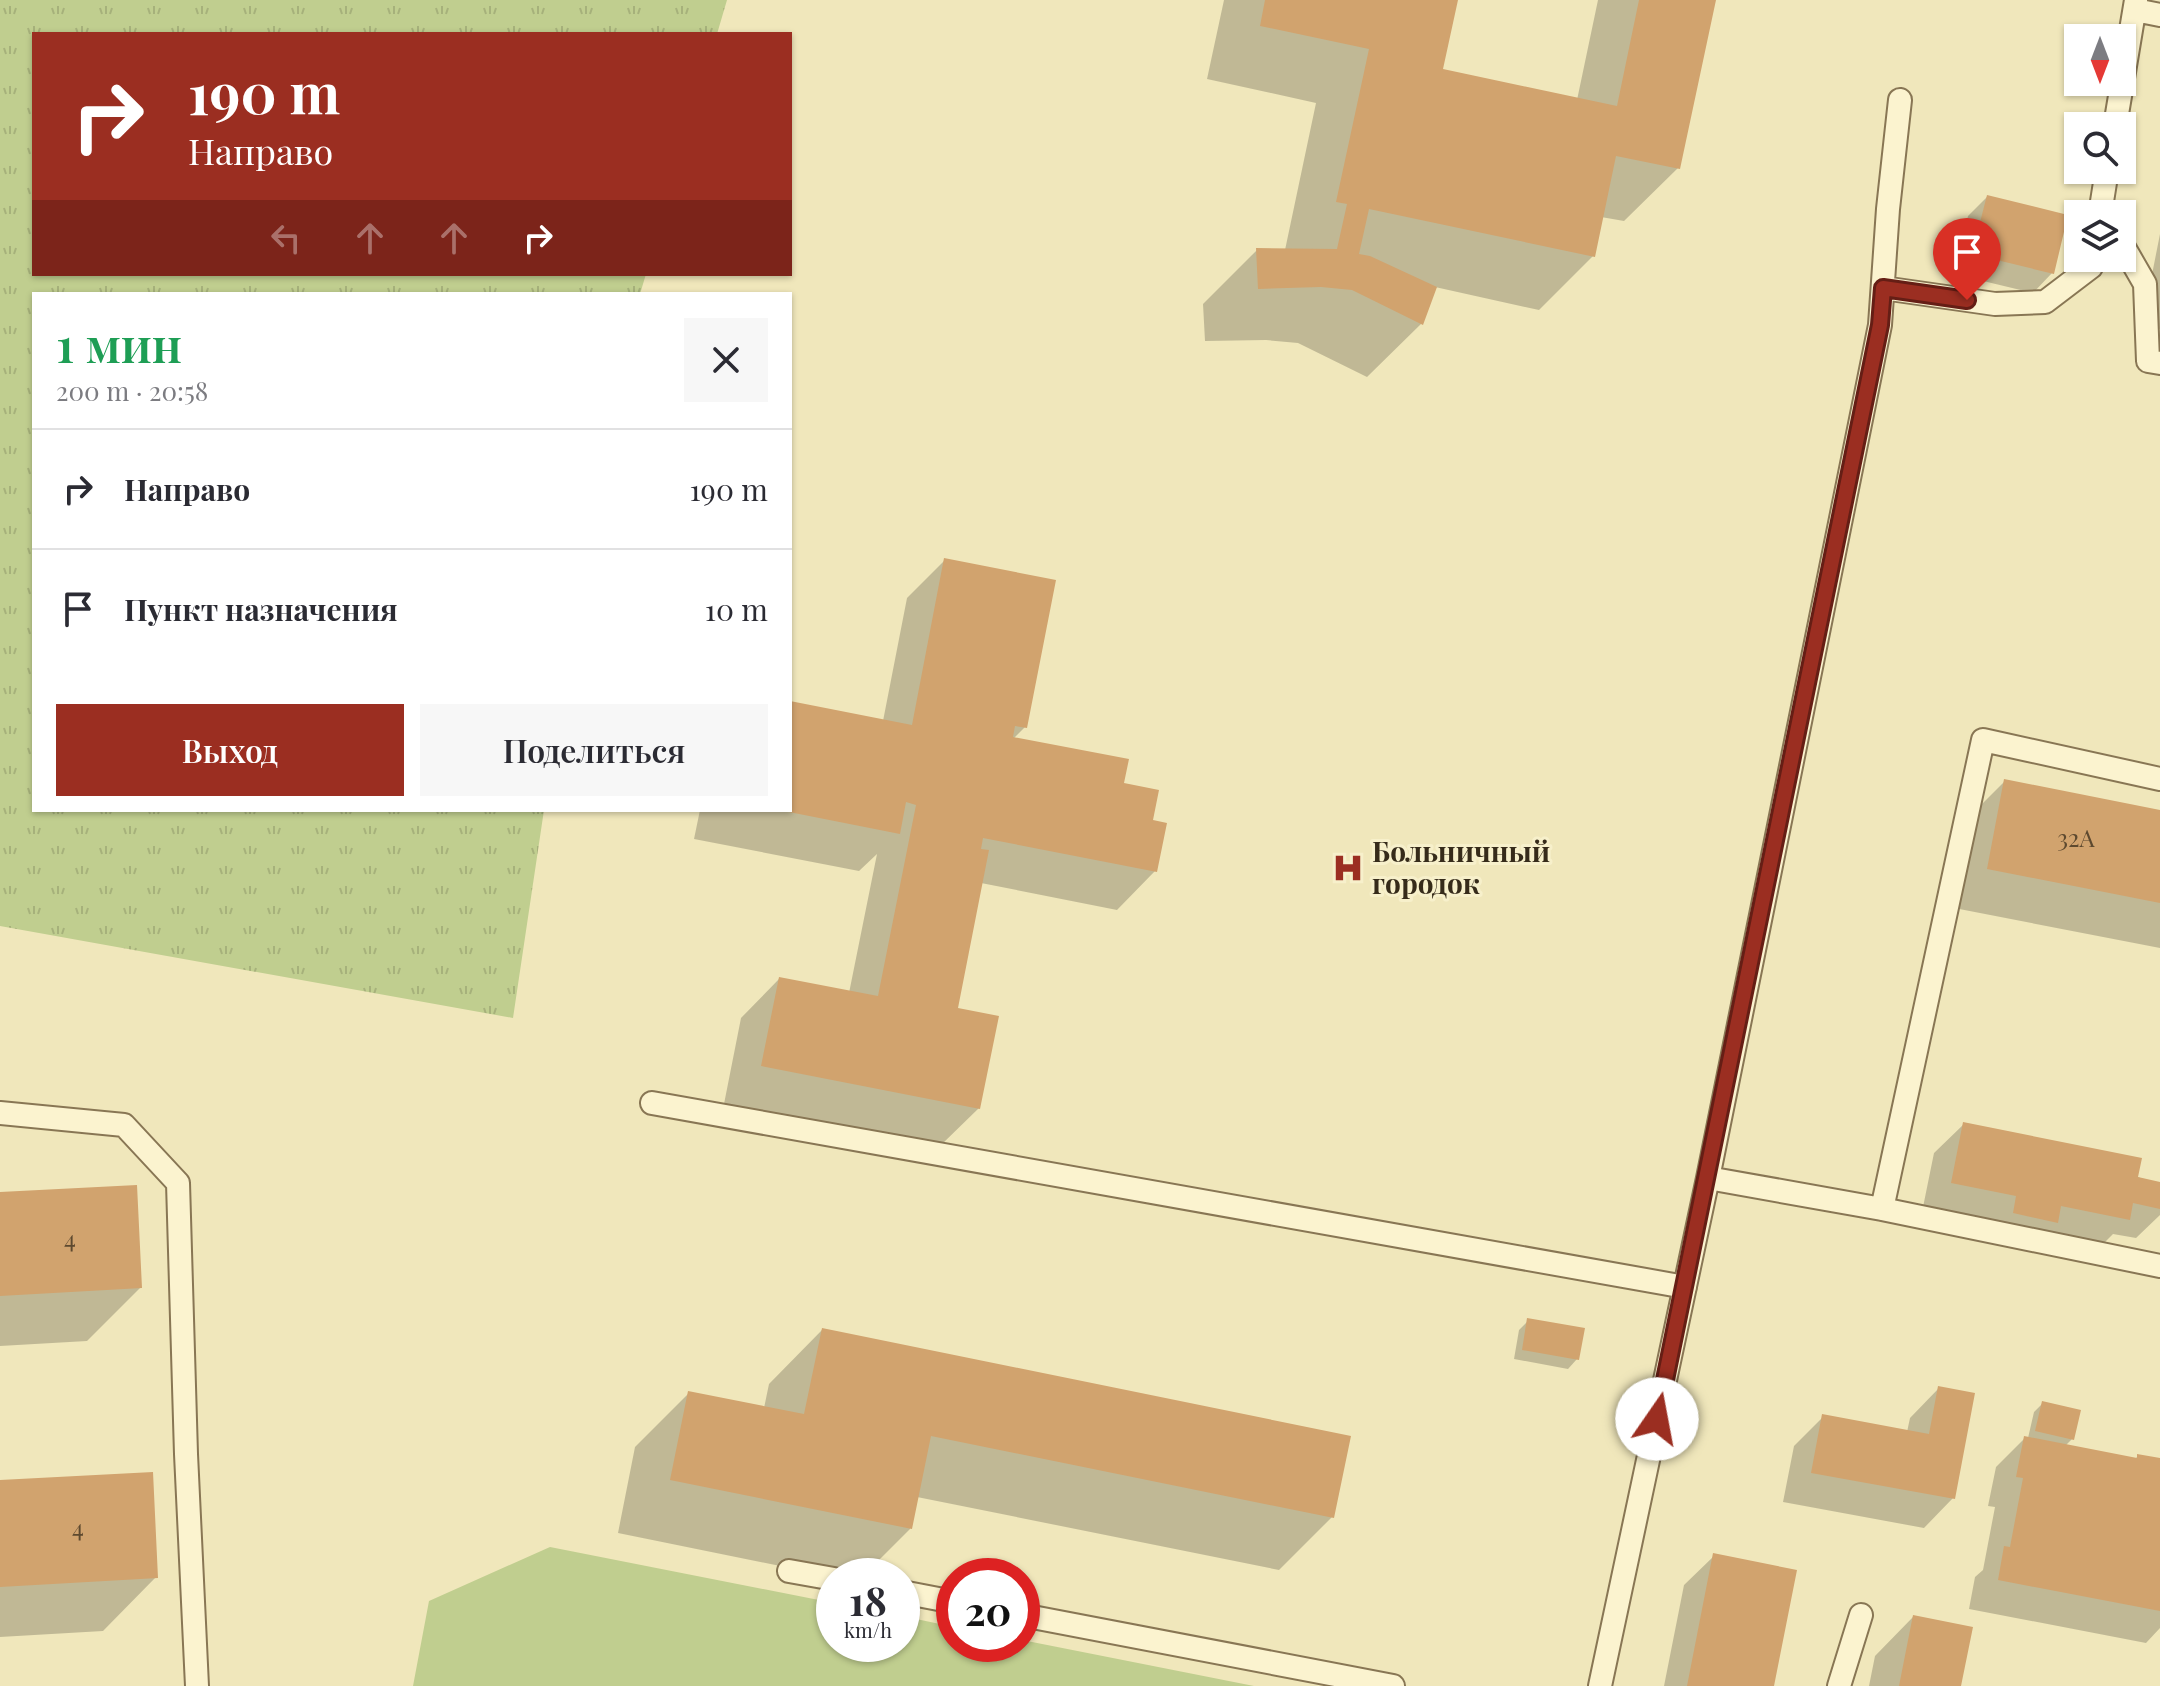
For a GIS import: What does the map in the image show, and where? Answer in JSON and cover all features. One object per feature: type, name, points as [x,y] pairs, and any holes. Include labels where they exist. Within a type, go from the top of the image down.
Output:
[{"type":"lane","points":[[2117,112],[2136,5],[2160,15]]},
{"type":"lane","points":[[1600,1686],[1708,1178],[1877,340],[1900,100]]},
{"type":"lane","points":[[2136,268],[2145,284],[2148,361],[2160,363]]},
{"type":"lane","points":[[1883,288],[1995,304],[2045,302],[2084,272]]},
{"type":"lane","points":[[1882,1209],[1983,740],[2160,779]]},
{"type":"lane","points":[[652,1103],[1685,1287]]},
{"type":"lane","points":[[0,1113],[124,1125],[178,1183],[197,1686]]},
{"type":"lane","points":[[1708,1178],[1882,1209],[2160,1266]]},
{"type":"lane","points":[[789,1571],[816,1576]]},
{"type":"lane","points":[[1839,1686],[1861,1615]]},
{"type":"lane","points":[[1040,1618],[1393,1686]]},
{"type":"green space","points":[[0,0],[727,0],[718,32],[32,32],[32,276],[645,276],[641,292],[32,292],[32,812],[544,812],[513,1018],[0,926]]},
{"type":"green space","points":[[550,1547],[816,1599],[816,1662],[920,1662],[920,1620],[936,1623],[936,1662],[1040,1662],[1040,1644],[1254,1686],[413,1686],[429,1601]]},
{"type":"building","points":[[1265,0],[1458,0],[1443,69],[1617,106],[1639,0],[1716,0],[1680,169],[1616,156],[1595,257],[1369,209],[1359,254],[1370,256],[1437,287],[1423,325],[1352,290],[1321,287],[1258,289],[1256,248],[1337,249],[1347,204],[1336,202],[1369,49],[1260,26]]},
{"type":"building","points":[[1987,195],[2064,214],[2064,232],[2054,274],[1972,254]]},
{"type":"building","points":[[944,558],[1056,580],[1027,728],[1015,726],[1013,737],[1129,759],[1124,783],[1159,790],[1153,820],[1167,823],[1157,872],[983,838],[981,849],[989,850],[958,1008],[999,1016],[980,1109],[761,1066],[779,977],[878,996],[916,805],[906,802],[900,834],[789,812],[792,812],[792,701],[912,725]]},
{"type":"building","points":[[2004,779],[2160,810],[2160,903],[1987,869]]},
{"type":"building","points":[[1963,1122],[2142,1158],[2138,1177],[2160,1182],[2160,1209],[2133,1203],[2130,1220],[2061,1206],[2058,1223],[2013,1213],[2016,1196],[1951,1183]]},
{"type":"building","points":[[137,1185],[142,1288],[0,1296],[0,1192]]},
{"type":"building","points":[[1527,1318],[1585,1328],[1579,1360],[1522,1350]]},
{"type":"building","points":[[822,1328],[1351,1436],[1334,1518],[931,1436],[912,1529],[670,1480],[688,1391],[804,1414]]},
{"type":"building","points":[[1938,1386],[1975,1393],[1955,1499],[1811,1473],[1822,1414],[1929,1434]]},
{"type":"building","points":[[2042,1401],[2081,1410],[2074,1440],[2035,1431]]},
{"type":"building","points":[[2024,1436],[2137,1458],[2137,1454],[2160,1458],[2160,1611],[1998,1580],[2004,1546],[2010,1547],[2023,1478],[2016,1477]]},
{"type":"building","points":[[153,1472],[158,1578],[0,1587],[0,1480]]},
{"type":"building","points":[[1713,1553],[1797,1570],[1774,1686],[1687,1686]]},
{"type":"building","points":[[1913,1615],[1973,1627],[1961,1686],[1899,1686]]},
{"type":"place","name":"Больничный городок","points":[[1348,868]]},
{"type":"route","points":[[1657,1419],[1880,325],[1883,288],[1967,300]]}]
